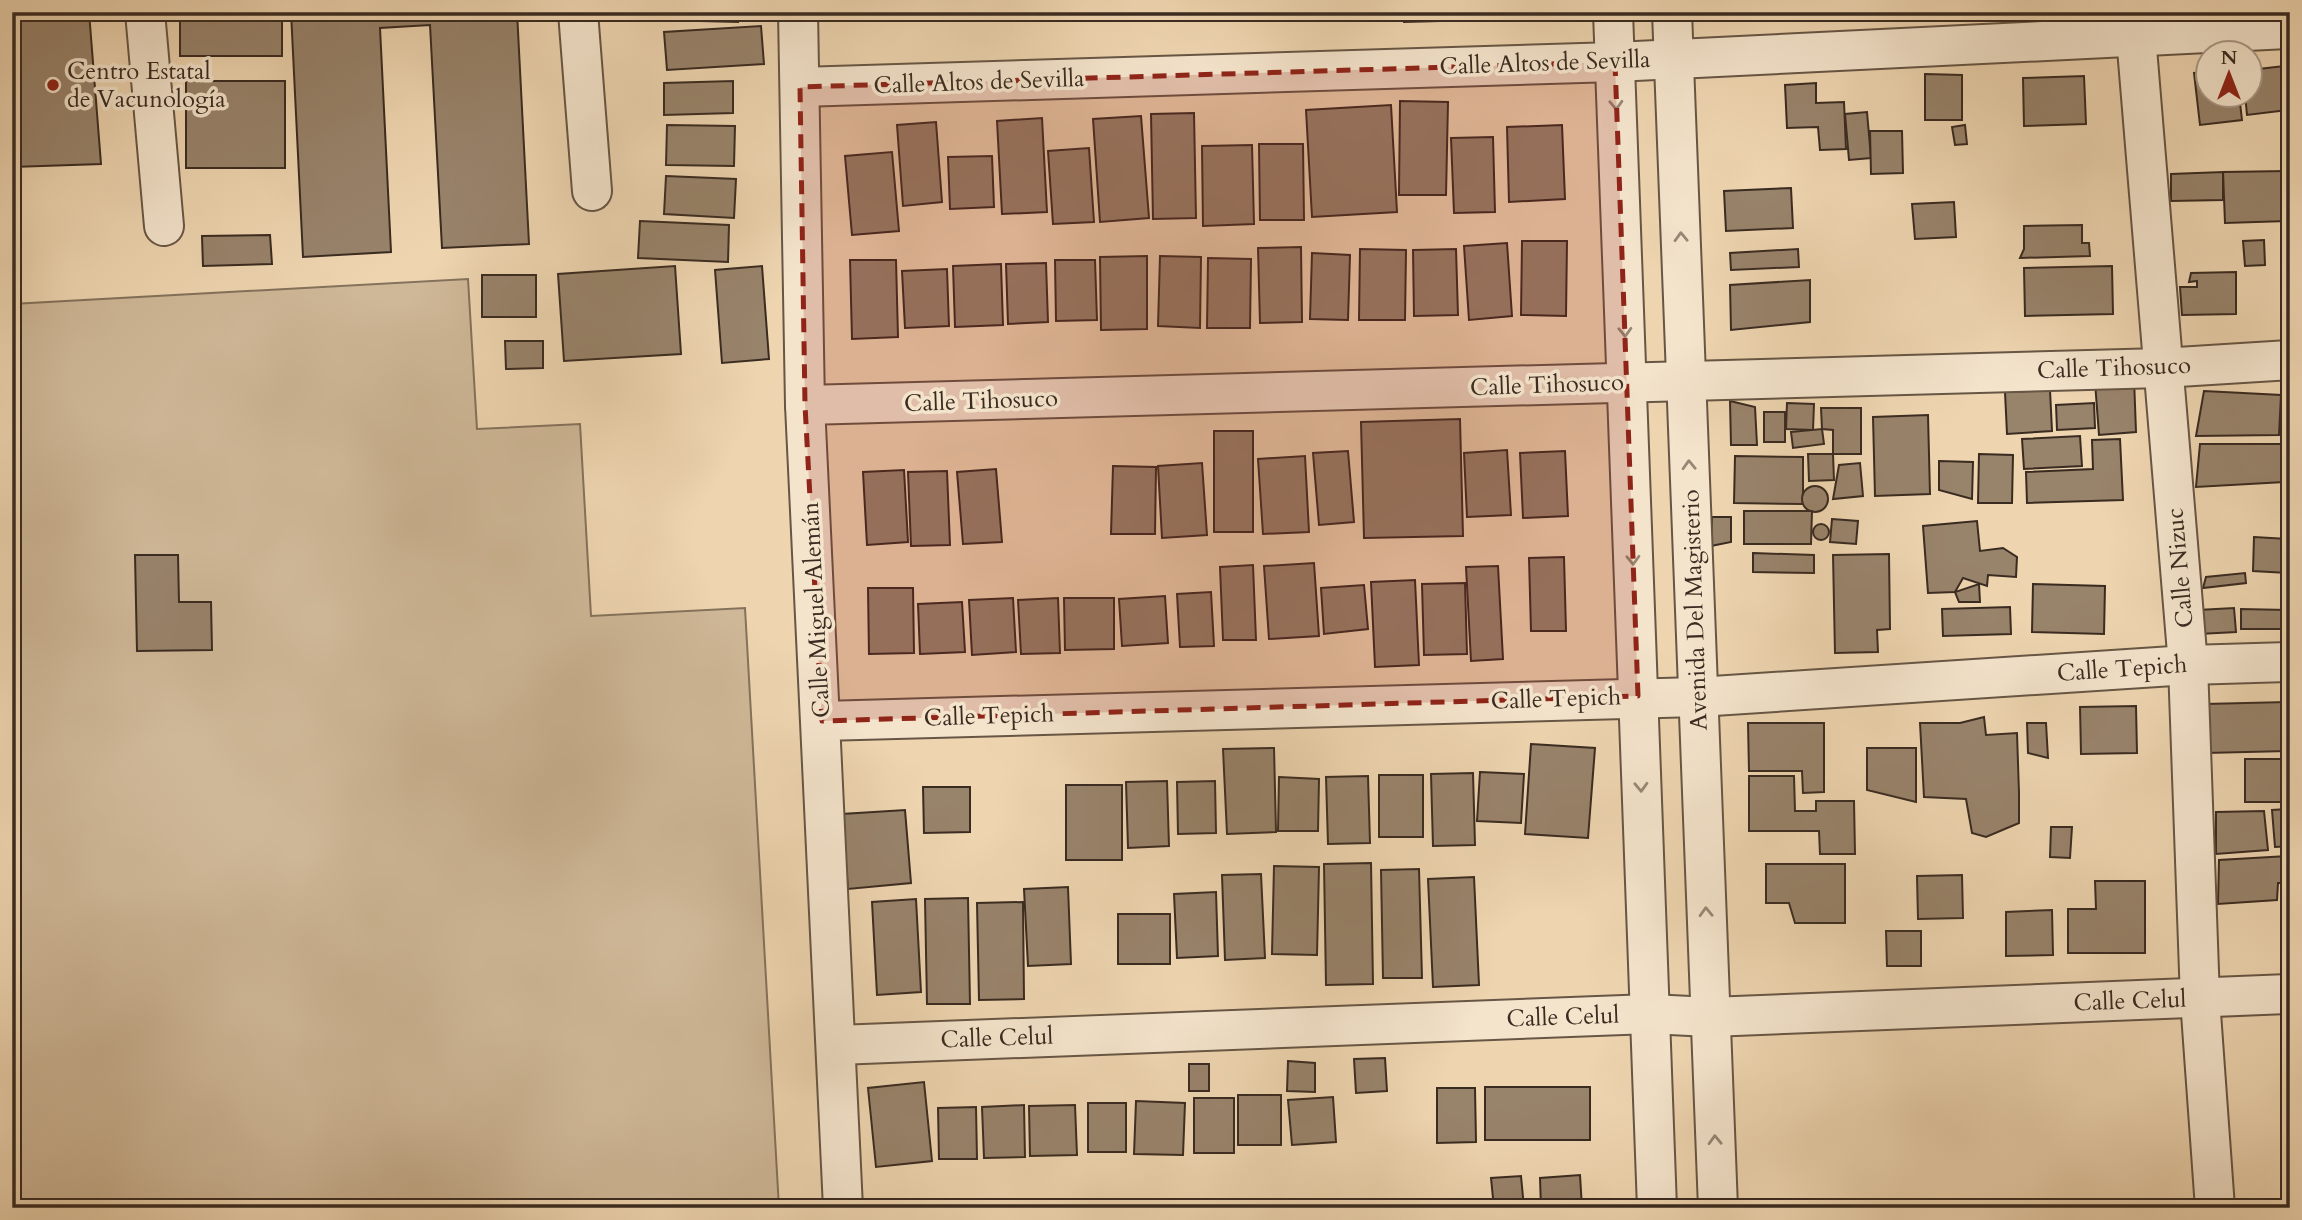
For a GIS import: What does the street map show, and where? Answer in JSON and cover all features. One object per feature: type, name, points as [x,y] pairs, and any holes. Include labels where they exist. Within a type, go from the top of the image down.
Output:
[{"type":"street","points":[[145,12],[164,226]]},
{"type":"street","points":[[578,12],[592,191]]},
{"type":"street","name":"Calle Miguel Alemán","points":[[798,12],[805,405],[843,1208]]},
{"type":"street","points":[[1613,12],[1657,1208]]},
{"type":"street","name":"Avenida Del Magisterio","points":[[1672,12],[1718,1208]]},
{"type":"street","name":"Calle Altos de Sevilla","points":[[800,88],[1615,62],[2135,24],[2290,29]]},
{"type":"street","name":"Calle Nizuc","points":[[2135,24],[2188,665],[2200,999],[2214,1208]]},
{"type":"street","name":"Calle Tihosuco","points":[[805,405],[2162,368],[2290,360]]},
{"type":"street","name":"Calle Tepich","points":[[822,721],[1638,696],[1698,697],[2188,665],[2290,662]]},
{"type":"street","name":"Calle Celul","points":[[837,1045],[1650,1014],[1710,1017],[2290,994]]},
{"type":"highlighted area","points":[[1615,62],[1638,696],[822,721],[805,405],[800,87]]},
{"type":"shaded area","points":[[468,279],[477,429],[580,424],[591,616],[745,608],[779,1208],[12,1208],[12,304]]},
{"type":"building","name":"Centro Estatal de Vacunología","points":[[12,12],[89,12],[101,164],[13,167]]},
{"type":"building","points":[[180,12],[282,12],[282,56],[180,56]]},
{"type":"building","points":[[291,12],[517,12],[529,244],[442,248],[430,25],[380,28],[391,252],[303,257]]},
{"type":"building","points":[[661,12],[738,12],[738,22],[661,20]]},
{"type":"building","points":[[896,12],[945,12],[945,20],[896,21]]},
{"type":"building","points":[[947,12],[990,12],[990,15],[948,17]]},
{"type":"building","points":[[994,12],[1040,12],[1040,14],[995,17]]},
{"type":"building","points":[[1044,12],[1089,12],[1044,16]]},
{"type":"building","points":[[1403,12],[1439,12],[1440,21],[1404,22]]},
{"type":"building","points":[[1704,12],[1807,12],[1807,17],[1704,21]]},
{"type":"building","points":[[761,26],[764,64],[667,70],[664,32]]},
{"type":"building","points":[[2284,66],[2288,110],[2247,115],[2246,108],[2264,108],[2264,68]]},
{"type":"building","points":[[1925,74],[1962,75],[1962,120],[1925,120]]},
{"type":"building","points":[[2084,76],[2086,124],[2024,126],[2023,78]]},
{"type":"building","points":[[186,81],[285,81],[285,168],[186,168]]},
{"type":"building","points":[[733,81],[733,113],[664,115],[664,83]]},
{"type":"building","points":[[1816,83],[1816,103],[1844,102],[1846,149],[1820,150],[1818,127],[1787,128],[1785,85]]},
{"type":"building","points":[[1400,101],[1448,102],[1446,195],[1399,195]]},
{"type":"building","points":[[1391,105],[1397,212],[1312,217],[1306,110]]},
{"type":"building","points":[[2198,108],[2241,108],[2242,120],[2200,125]]},
{"type":"building","points":[[1867,112],[1871,158],[1849,160],[1845,114]]},
{"type":"building","points":[[1194,113],[1196,218],[1153,219],[1151,114]]},
{"type":"building","points":[[1141,116],[1149,218],[1100,222],[1093,119]]},
{"type":"building","points":[[1042,118],[1047,212],[1002,214],[997,121]]},
{"type":"building","points":[[936,122],[942,202],[903,206],[897,125]]},
{"type":"building","points":[[667,125],[735,126],[734,166],[666,165]]},
{"type":"building","points":[[1562,125],[1565,199],[1509,202],[1507,127]]},
{"type":"building","points":[[1965,125],[1967,144],[1955,145],[1952,127]]},
{"type":"building","points":[[1870,131],[1902,131],[1903,173],[1871,174]]},
{"type":"building","points":[[1493,137],[1495,212],[1454,213],[1451,138]]},
{"type":"building","points":[[1259,144],[1303,144],[1304,220],[1260,220]]},
{"type":"building","points":[[1252,145],[1254,224],[1203,226],[1202,146]]},
{"type":"building","points":[[1089,148],[1094,222],[1053,224],[1048,151]]},
{"type":"building","points":[[892,152],[899,231],[852,235],[845,156]]},
{"type":"building","points":[[992,156],[994,207],[950,209],[948,157]]},
{"type":"building","points":[[2290,171],[2290,221],[2225,223],[2223,172]]},
{"type":"building","points":[[2223,172],[2223,200],[2171,201],[2171,174]]},
{"type":"building","points":[[666,176],[736,179],[734,218],[664,214]]},
{"type":"building","points":[[1791,188],[1793,228],[1726,231],[1724,191]]},
{"type":"building","points":[[1954,202],[1956,237],[1915,239],[1912,204]]},
{"type":"building","points":[[640,221],[729,225],[728,262],[638,258]]},
{"type":"building","points":[[2082,225],[2082,243],[2089,243],[2090,256],[2020,258],[2024,249],[2024,226]]},
{"type":"building","points":[[270,235],[272,264],[203,266],[202,236]]},
{"type":"building","points":[[2264,240],[2265,265],[2245,266],[2243,241]]},
{"type":"building","points":[[1522,241],[1567,241],[1566,316],[1521,315]]},
{"type":"building","points":[[1507,243],[1512,316],[1469,320],[1464,246]]},
{"type":"building","points":[[1301,247],[1302,322],[1260,323],[1258,248]]},
{"type":"building","points":[[1360,249],[1406,250],[1405,320],[1359,320]]},
{"type":"building","points":[[1456,249],[1458,315],[1414,316],[1413,250]]},
{"type":"building","points":[[1798,249],[1799,267],[1731,270],[1730,253]]},
{"type":"building","points":[[1312,253],[1350,255],[1348,320],[1310,319]]},
{"type":"building","points":[[1147,256],[1147,329],[1101,330],[1100,257]]},
{"type":"building","points":[[1160,256],[1201,257],[1200,328],[1158,326]]},
{"type":"building","points":[[1208,258],[1251,259],[1250,328],[1207,328]]},
{"type":"building","points":[[850,260],[896,260],[898,337],[852,339]]},
{"type":"building","points":[[1055,260],[1095,260],[1097,320],[1056,321]]},
{"type":"building","points":[[1046,263],[1048,322],[1008,324],[1006,264]]},
{"type":"building","points":[[1001,264],[1003,325],[955,327],[953,266]]},
{"type":"building","points":[[675,266],[681,354],[564,361],[558,274]]},
{"type":"building","points":[[762,266],[769,359],[722,363],[715,270]]},
{"type":"building","points":[[2112,266],[2113,314],[2025,316],[2024,268]]},
{"type":"building","points":[[947,269],[949,326],[905,328],[902,271]]},
{"type":"building","points":[[2236,272],[2236,314],[2182,315],[2180,287],[2197,287],[2197,281],[2189,282],[2191,273]]},
{"type":"building","points":[[482,275],[536,275],[536,317],[482,317]]},
{"type":"building","points":[[1810,280],[1810,322],[1731,330],[1730,285]]},
{"type":"building","points":[[505,341],[543,341],[543,368],[506,369]]},
{"type":"building","points":[[2134,378],[2136,432],[2099,435],[2095,382]]},
{"type":"building","points":[[2288,382],[2290,427],[2286,427]]},
{"type":"building","points":[[2050,390],[2052,431],[2007,434],[2005,392]]},
{"type":"building","points":[[2204,391],[2281,395],[2279,435],[2196,436]]},
{"type":"building","points":[[1730,401],[1755,407],[1757,445],[1731,445]]},
{"type":"building","points":[[1787,403],[1814,404],[1813,430],[1786,429]]},
{"type":"building","points":[[2094,403],[2095,428],[2057,430],[2056,405]]},
{"type":"building","points":[[1821,408],[1861,408],[1861,454],[1833,454],[1833,430],[1822,429]]},
{"type":"building","points":[[1764,412],[1785,412],[1785,442],[1764,442]]},
{"type":"building","points":[[1928,415],[1930,494],[1875,496],[1873,417]]},
{"type":"building","points":[[1460,419],[1463,536],[1364,538],[1361,422]]},
{"type":"building","points":[[1822,429],[1824,444],[1793,448],[1791,432]]},
{"type":"building","points":[[1214,431],[1253,431],[1253,532],[1214,532]]},
{"type":"building","points":[[2080,436],[2082,466],[2024,469],[2022,439]]},
{"type":"building","points":[[2120,439],[2123,500],[2027,503],[2026,472],[2093,469],[2092,440]]},
{"type":"building","points":[[2200,444],[2287,444],[2284,482],[2196,487]]},
{"type":"building","points":[[1507,450],[1511,515],[1467,517],[1464,453]]},
{"type":"building","points":[[1348,451],[1354,522],[1319,525],[1313,453]]},
{"type":"building","points":[[1565,451],[1568,516],[1523,518],[1520,453]]},
{"type":"building","points":[[1808,454],[1833,454],[1834,480],[1809,481]]},
{"type":"building","points":[[1979,454],[2013,455],[2012,503],[1978,503]]},
{"type":"building","points":[[1305,456],[1309,532],[1263,534],[1258,459]]},
{"type":"building","points":[[1735,456],[1803,457],[1803,504],[1734,503]]},
{"type":"building","points":[[1939,461],[1973,462],[1972,499],[1939,490]]},
{"type":"building","points":[[1202,463],[1207,535],[1162,538],[1158,466]]},
{"type":"building","points":[[1860,463],[1863,496],[1833,499],[1839,465]]},
{"type":"building","points":[[1113,466],[1156,467],[1155,534],[1111,534]]},
{"type":"building","points":[[996,469],[1002,542],[963,544],[957,472]]},
{"type":"building","points":[[904,470],[908,542],[867,545],[863,472]]},
{"type":"building","points":[[947,471],[950,545],[911,546],[908,472]]},
{"type":"building","points":[[1815,486],[1824,490],[1828,499],[1824,508],[1815,512],[1806,508],[1802,499],[1806,490]]},
{"type":"building","points":[[1744,511],[1812,511],[1811,544],[1744,544]]},
{"type":"building","points":[[1712,517],[1731,517],[1731,542],[1711,546]]},
{"type":"building","points":[[1832,519],[1858,521],[1856,544],[1830,542]]},
{"type":"building","points":[[1977,521],[1980,551],[2003,548],[2017,557],[2016,577],[1988,575],[1987,586],[1963,578],[1955,592],[1928,593],[1923,526]]},
{"type":"building","points":[[1821,524],[1829,532],[1821,540],[1813,532]]},
{"type":"building","points":[[2254,537],[2290,539],[2290,573],[2253,571]]},
{"type":"building","points":[[1753,553],[1814,555],[1814,573],[1753,572]]},
{"type":"building","points":[[1889,554],[1890,629],[1877,630],[1878,652],[1835,653],[1833,555]]},
{"type":"building","points":[[135,555],[178,555],[179,602],[211,602],[212,650],[137,651]]},
{"type":"building","points":[[1564,557],[1566,631],[1531,631],[1529,558]]},
{"type":"building","points":[[1314,563],[1319,636],[1269,639],[1264,566]]},
{"type":"building","points":[[1253,565],[1256,640],[1223,640],[1220,567]]},
{"type":"building","points":[[1498,566],[1503,659],[1471,661],[1466,567]]},
{"type":"building","points":[[2245,573],[2246,583],[2203,588],[2206,577]]},
{"type":"building","points":[[1415,580],[1419,665],[1375,667],[1371,582]]},
{"type":"building","points":[[1465,583],[1467,654],[1424,655],[1422,584]]},
{"type":"building","points":[[1979,584],[1980,602],[1959,602],[1955,592]]},
{"type":"building","points":[[2033,584],[2105,586],[2104,634],[2032,632]]},
{"type":"building","points":[[1364,585],[1368,629],[1324,634],[1321,588]]},
{"type":"building","points":[[868,588],[913,588],[914,653],[869,654]]},
{"type":"building","points":[[1211,592],[1214,646],[1180,647],[1177,594]]},
{"type":"building","points":[[1165,596],[1168,643],[1122,646],[1119,599]]},
{"type":"building","points":[[1013,598],[1016,652],[972,655],[969,600]]},
{"type":"building","points":[[1058,598],[1060,653],[1021,654],[1018,600]]},
{"type":"building","points":[[1064,598],[1114,598],[1114,649],[1065,650]]},
{"type":"building","points":[[962,602],[965,652],[920,654],[918,604]]},
{"type":"building","points":[[2010,607],[2011,634],[1943,636],[1942,609]]},
{"type":"building","points":[[2234,608],[2236,632],[2199,634],[2198,610]]},
{"type":"building","points":[[2241,609],[2290,610],[2290,629],[2241,629]]},
{"type":"building","points":[[2290,702],[2290,751],[2206,753],[2205,704]]},
{"type":"building","points":[[2136,706],[2137,753],[2081,754],[2080,707]]},
{"type":"building","points":[[1984,717],[1986,735],[2017,733],[2019,793],[2019,823],[1986,837],[1972,833],[1966,799],[1924,797],[1920,723],[1960,723]]},
{"type":"building","points":[[1748,723],[1824,723],[1824,792],[1803,793],[1802,771],[1749,771]]},
{"type":"building","points":[[2027,723],[2046,723],[2048,758],[2028,753]]},
{"type":"building","points":[[1531,744],[1595,748],[1588,838],[1525,834]]},
{"type":"building","points":[[1274,748],[1276,832],[1227,834],[1223,749]]},
{"type":"building","points":[[1867,748],[1916,748],[1916,802],[1867,790]]},
{"type":"building","points":[[2245,759],[2290,759],[2290,802],[2245,802]]},
{"type":"building","points":[[1480,772],[1524,774],[1521,823],[1477,821]]},
{"type":"building","points":[[1473,773],[1475,845],[1433,846],[1431,774]]},
{"type":"building","points":[[1379,775],[1423,775],[1423,837],[1379,837]]},
{"type":"building","points":[[1368,776],[1370,843],[1328,844],[1326,777]]},
{"type":"building","points":[[1749,776],[1794,776],[1795,811],[1816,811],[1816,801],[1854,801],[1855,854],[1820,854],[1819,831],[1749,831]]},
{"type":"building","points":[[1279,777],[1319,779],[1318,831],[1278,831]]},
{"type":"building","points":[[1167,781],[1169,846],[1128,848],[1126,782]]},
{"type":"building","points":[[1215,781],[1216,833],[1178,834],[1177,782]]},
{"type":"building","points":[[1066,785],[1122,785],[1122,860],[1066,860]]},
{"type":"building","points":[[923,787],[970,787],[970,832],[924,833]]},
{"type":"building","points":[[2290,809],[2290,846],[2275,847],[2272,810]]},
{"type":"building","points":[[905,810],[911,883],[848,889],[842,814]]},
{"type":"building","points":[[2264,811],[2268,850],[2216,854],[2216,812]]},
{"type":"building","points":[[2051,827],[2072,827],[2070,858],[2050,857]]},
{"type":"building","points":[[2290,856],[2290,883],[2278,883],[2277,900],[2218,904],[2219,860]]},
{"type":"building","points":[[1371,863],[1373,984],[1326,985],[1324,864]]},
{"type":"building","points":[[1766,864],[1845,864],[1845,923],[1795,923],[1789,903],[1766,903]]},
{"type":"building","points":[[1274,866],[1319,867],[1317,955],[1272,954]]},
{"type":"building","points":[[1419,869],[1422,978],[1383,978],[1381,870]]},
{"type":"building","points":[[1261,874],[1265,958],[1225,960],[1222,875]]},
{"type":"building","points":[[1962,875],[1963,918],[1918,919],[1917,876]]},
{"type":"building","points":[[1474,877],[1479,985],[1433,987],[1428,879]]},
{"type":"building","points":[[2095,881],[2145,881],[2145,953],[2068,953],[2068,909],[2096,909]]},
{"type":"building","points":[[1068,887],[1071,964],[1028,966],[1024,889]]},
{"type":"building","points":[[1216,892],[1218,956],[1177,958],[1174,894]]},
{"type":"building","points":[[968,898],[970,1004],[927,1004],[925,899]]},
{"type":"building","points":[[916,899],[921,992],[877,995],[872,902]]},
{"type":"building","points":[[1023,902],[1024,999],[979,1000],[977,903]]},
{"type":"building","points":[[2052,910],[2053,955],[2006,956],[2006,912]]},
{"type":"building","points":[[1118,914],[1170,914],[1170,964],[1118,964]]},
{"type":"building","points":[[1886,931],[1921,931],[1921,966],[1887,966]]},
{"type":"building","points":[[1385,1058],[1387,1091],[1356,1093],[1354,1059]]},
{"type":"building","points":[[1288,1061],[1315,1063],[1315,1092],[1287,1091]]},
{"type":"building","points":[[1189,1064],[1209,1064],[1209,1091],[1189,1091]]},
{"type":"building","points":[[924,1082],[932,1161],[876,1167],[868,1088]]},
{"type":"building","points":[[1485,1087],[1590,1087],[1590,1140],[1485,1140]]},
{"type":"building","points":[[1437,1088],[1475,1088],[1476,1142],[1437,1143]]},
{"type":"building","points":[[1238,1095],[1281,1095],[1281,1145],[1238,1145]]},
{"type":"building","points":[[1333,1097],[1336,1142],[1292,1145],[1288,1100]]},
{"type":"building","points":[[1194,1098],[1234,1098],[1234,1153],[1194,1153]]},
{"type":"building","points":[[1136,1101],[1185,1103],[1183,1155],[1134,1154]]},
{"type":"building","points":[[1088,1103],[1126,1103],[1126,1152],[1088,1152]]},
{"type":"building","points":[[1024,1105],[1025,1157],[984,1158],[982,1107]]},
{"type":"building","points":[[1075,1105],[1077,1155],[1030,1156],[1029,1106]]},
{"type":"building","points":[[976,1107],[977,1159],[939,1159],[938,1108]]},
{"type":"building","points":[[1580,1175],[1582,1208],[1541,1208],[1540,1178]]},
{"type":"building","points":[[1521,1176],[1524,1208],[1494,1208],[1491,1178]]},
{"type":"building","points":[[1329,1202],[1380,1206],[1380,1208],[1329,1208]]},
{"type":"building","points":[[934,1203],[976,1203],[976,1208],[934,1208]]},
{"type":"place","name":"Centro Estatal de Vacunología","points":[[53,85]]}]
